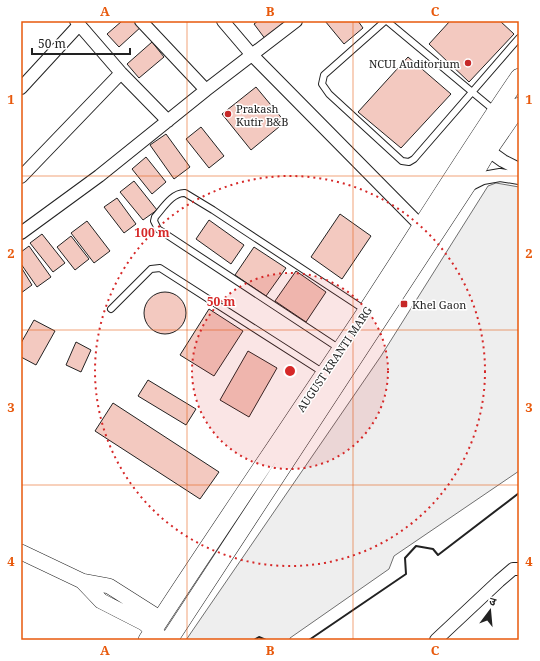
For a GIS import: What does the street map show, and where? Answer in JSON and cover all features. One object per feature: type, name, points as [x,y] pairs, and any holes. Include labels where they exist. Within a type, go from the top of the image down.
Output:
[{"type":"main road","name":"AUGUST KRANTI MARG","points":[[156,632],[421,226],[482,146],[502,116],[519,77]]},
{"type":"main road","name":"AUGUST KRANTI MARG","points":[[502,116],[519,106]]},
{"type":"main road","name":"AUGUST KRANTI MARG","points":[[168,640],[466,187],[482,146]]},
{"type":"street","points":[[141,21],[206,90]]},
{"type":"street","points":[[223,21],[252,55],[421,226]]},
{"type":"street","points":[[21,233],[99,176],[206,90],[296,21]]},
{"type":"street","points":[[21,88],[77,23],[121,73],[168,121]]},
{"type":"street","points":[[21,177],[121,73]]},
{"type":"street","points":[[482,146],[519,169]]},
{"type":"street","points":[[466,187],[482,178],[500,175],[519,178]]},
{"type":"street","points":[[21,552],[82,581],[102,600],[144,623],[156,632]]},
{"type":"street","points":[[436,640],[499,581],[513,570],[519,568]]},
{"type":"lane","points":[[502,116],[472,92],[386,21],[324,75],[322,84],[329,94],[402,162],[409,162],[414,159],[472,92],[519,38]]},
{"type":"lane","points":[[340,349],[158,229],[154,221],[155,217],[176,195],[185,193],[366,310]]},
{"type":"lane","points":[[111,309],[151,269],[160,268],[324,373]]},
{"type":"shaded area","points":[[496,183],[519,187],[519,471],[394,556],[389,569],[290,638],[290,640],[186,640],[381,356],[488,186]]},
{"type":"building","points":[[122,21],[137,21],[142,26],[119,47],[107,34]]},
{"type":"building","points":[[258,21],[291,21],[266,40],[254,24]]},
{"type":"building","points":[[325,21],[358,21],[363,28],[344,44]]},
{"type":"building","name":"NCUI Auditorium","points":[[450,21],[500,21],[514,34],[469,82],[429,44]]},
{"type":"building","points":[[152,42],[164,57],[139,78],[127,64]]},
{"type":"building","points":[[408,57],[451,94],[401,148],[358,112]]},
{"type":"building","points":[[256,87],[285,122],[251,150],[222,114]]},
{"type":"building","points":[[201,127],[224,156],[209,168],[186,139]]},
{"type":"building","points":[[166,134],[190,167],[174,179],[150,145]]},
{"type":"building","points":[[146,157],[166,182],[152,194],[132,169]]},
{"type":"building","points":[[134,181],[157,210],[143,220],[120,192]]},
{"type":"building","points":[[117,198],[136,224],[124,233],[104,207]]},
{"type":"building","points":[[340,214],[371,236],[342,279],[311,257]]},
{"type":"building","points":[[209,220],[244,245],[231,264],[196,239]]},
{"type":"building","points":[[87,221],[110,251],[94,263],[71,233]]},
{"type":"building","points":[[42,234],[65,263],[53,272],[30,243]]},
{"type":"building","points":[[71,236],[89,259],[75,270],[57,247]]},
{"type":"building","points":[[29,246],[51,277],[37,287],[21,264],[21,252]]},
{"type":"building","points":[[254,247],[286,268],[266,296],[235,275]]},
{"type":"building","points":[[21,267],[32,285],[21,293]]},
{"type":"building","points":[[296,271],[326,292],[306,322],[275,301]]},
{"type":"building","points":[[165,292],[180,298],[186,313],[180,328],[165,334],[150,328],[144,313],[150,298]]},
{"type":"building","points":[[209,309],[243,331],[214,376],[180,355]]},
{"type":"building","points":[[34,320],[55,331],[36,365],[21,357],[21,343]]},
{"type":"building","points":[[76,342],[91,350],[81,372],[66,365]]},
{"type":"building","points":[[248,351],[277,368],[249,417],[220,400]]},
{"type":"building","points":[[148,380],[196,409],[186,425],[138,396]]},
{"type":"building","points":[[113,403],[219,472],[200,499],[95,431]]},
{"type":"wall","points":[[309,640],[406,574],[405,558],[416,546],[433,549],[438,555],[519,493]]},
{"type":"wall","points":[[254,640],[259,637],[266,640]]},
{"type":"place","name":"NCUI Auditorium","points":[[468,63]]},
{"type":"place","name":"Prakash Kutir B&B","points":[[228,114]]},
{"type":"place","name":"Khel Gaon","points":[[404,304]]}]
